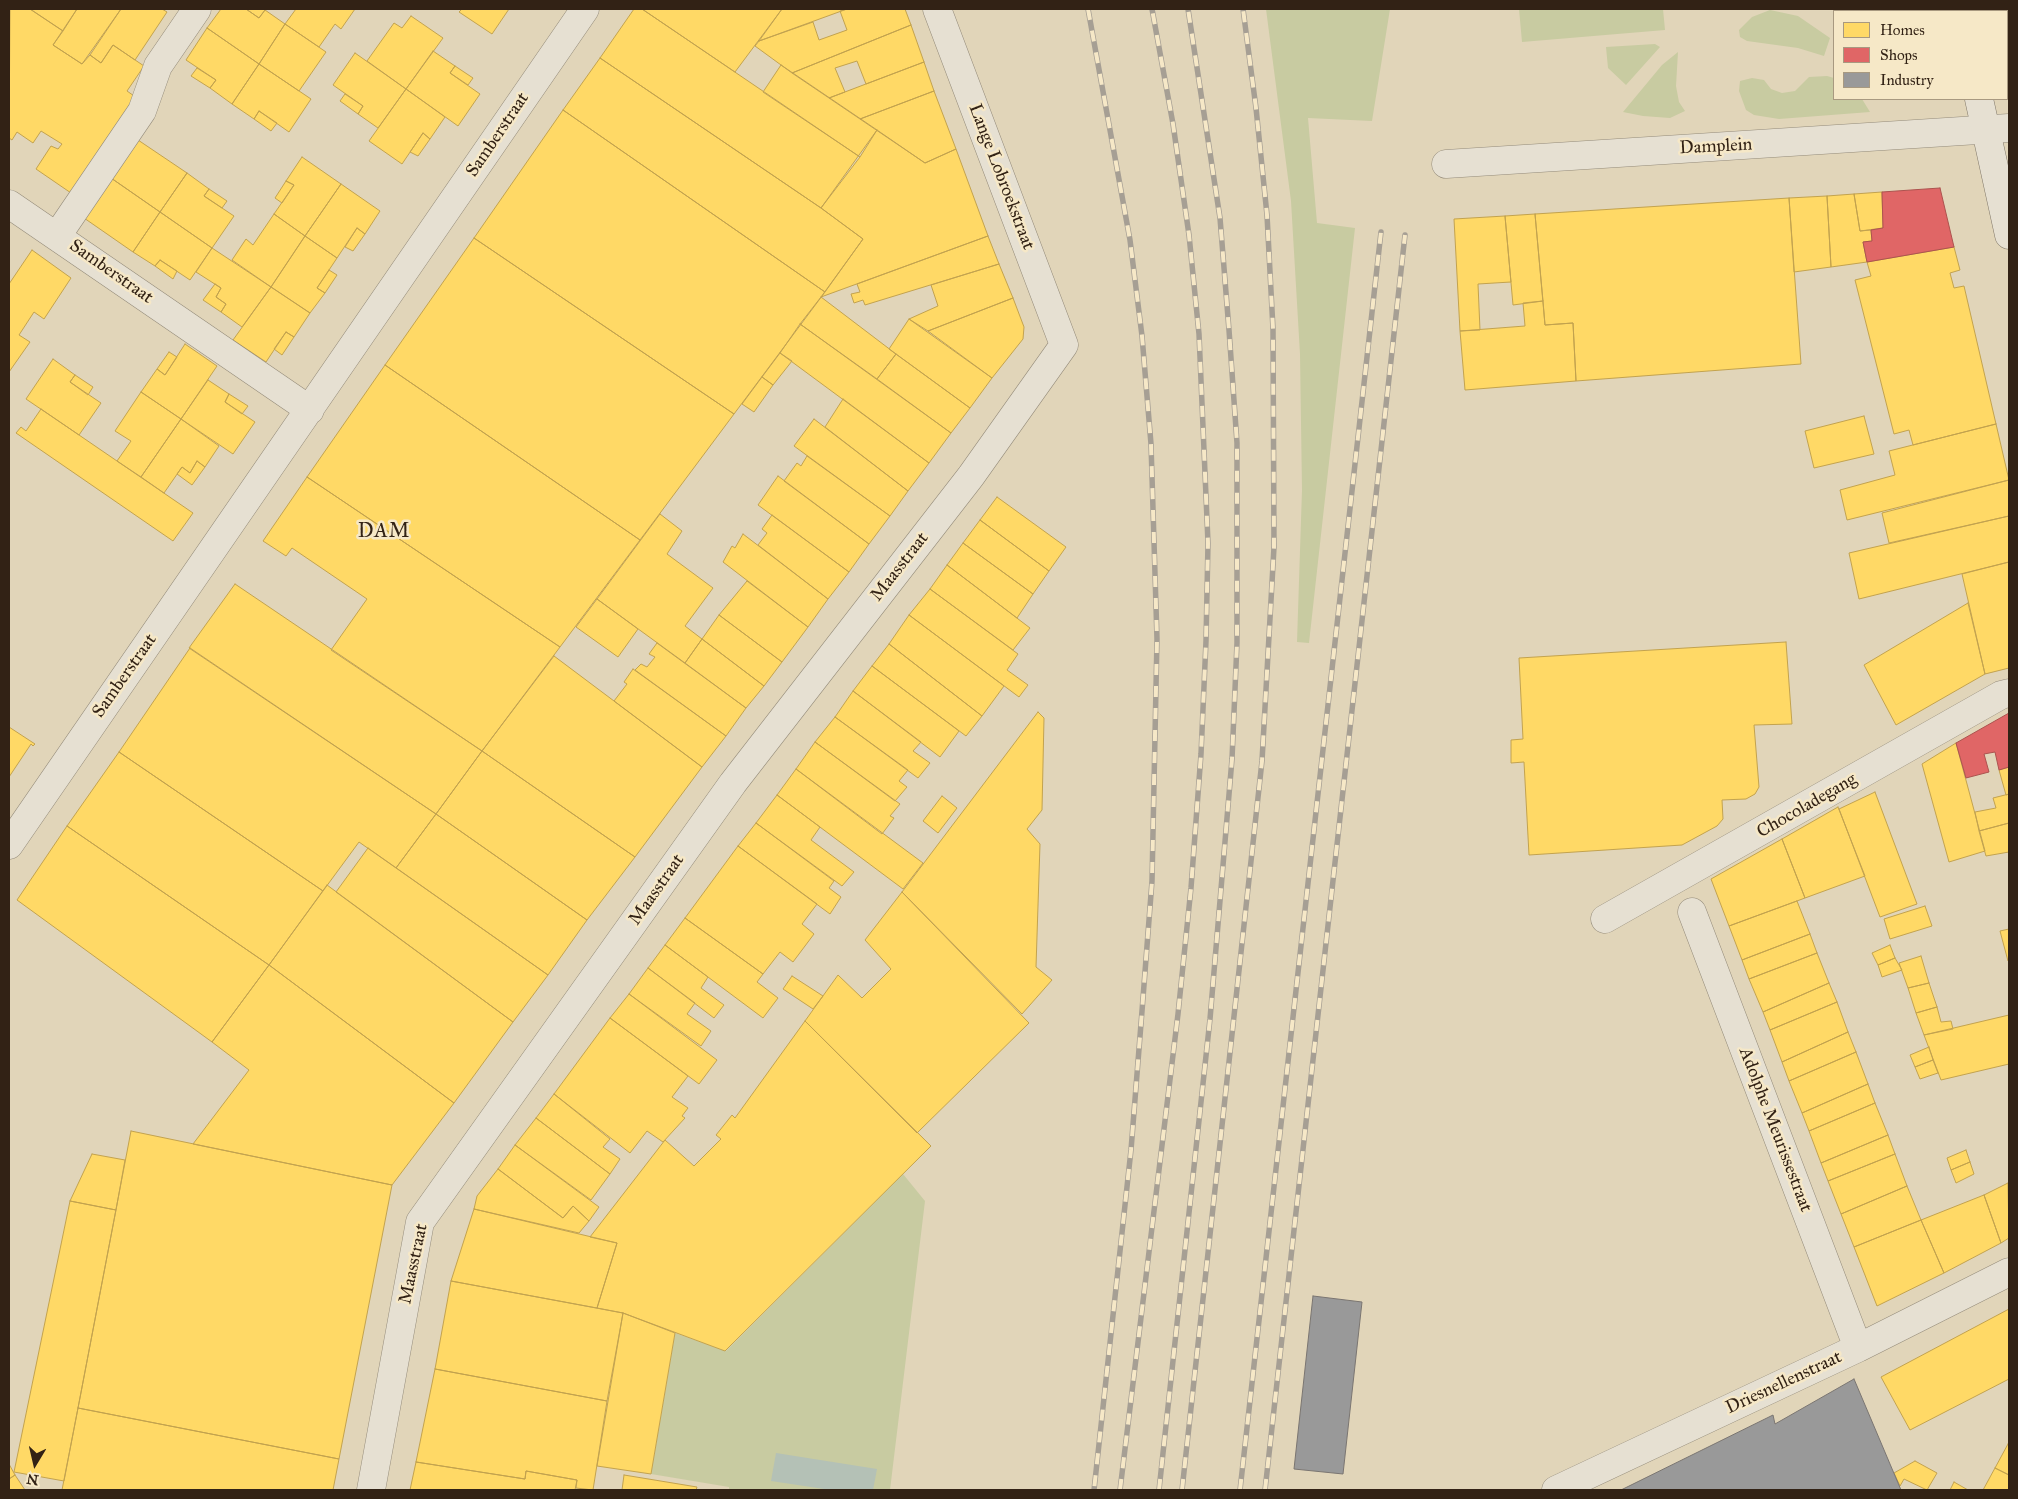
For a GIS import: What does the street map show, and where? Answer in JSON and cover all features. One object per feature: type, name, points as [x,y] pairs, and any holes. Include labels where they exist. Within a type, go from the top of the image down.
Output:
[{"type":"street","name":"Samberstraat","points":[[197,9],[158,66],[142,111],[57,236],[310,410]]},
{"type":"street","name":"Samberstraat","points":[[9,845],[585,9]]},
{"type":"street","name":"Lange Lobroekstraat","points":[[937,9],[1064,345]]},
{"type":"street","points":[[1980,100],[1998,129],[2009,235]]},
{"type":"street","name":"Damplein","points":[[1446,164],[1998,129]]},
{"type":"street","points":[[9,204],[57,236]]},
{"type":"street","name":"Maasstraat","points":[[371,1490],[420,1222],[733,783],[971,476],[1064,345]]},
{"type":"street","name":"Chocoladegang","points":[[1605,919],[2001,695],[2009,693]]},
{"type":"street","name":"Adolphe Meurissestraat","points":[[1692,912],[1858,1348]]},
{"type":"street","name":"Driesnellenstraat","points":[[1556,1490],[1858,1348],[2009,1272]]},
{"type":"green space","points":[[1266,9],[1390,9],[1372,121],[1308,118],[1317,223],[1355,228],[1309,643],[1297,642],[1302,490],[1300,354],[1291,201]]},
{"type":"green space","points":[[1519,9],[1663,9],[1665,30],[1522,42]]},
{"type":"green space","points":[[1770,10],[1798,16],[1830,38],[1824,56],[1798,48],[1747,41],[1740,37],[1739,30],[1752,17]]},
{"type":"green space","points":[[1655,44],[1660,47],[1626,85],[1608,68],[1606,47]]},
{"type":"green space","points":[[1678,52],[1676,86],[1679,102],[1685,111],[1670,118],[1623,112],[1662,65]]},
{"type":"green space","points":[[1827,76],[1833,78],[1833,100],[1863,100],[1870,112],[1779,119],[1754,115],[1746,110],[1739,91],[1740,81],[1752,78],[1764,80],[1771,89],[1782,93],[1795,91],[1809,77]]},
{"type":"green space","points":[[903,1174],[925,1201],[890,1490],[729,1490],[729,1487],[651,1474],[675,1333],[726,1351]]},
{"type":"shaded area","points":[[776,1453],[877,1469],[873,1490],[831,1490],[771,1481]]},
{"type":"building: Homes","points":[[10,9],[30,9],[63,31],[53,45],[82,64],[90,55],[101,63],[113,45],[144,66],[127,91],[137,98],[71,193],[36,169],[51,146],[58,149],[62,144],[41,131],[33,143],[17,132],[12,140],[9,138]]},
{"type":"building: Homes","points":[[30,9],[77,9],[63,31]]},
{"type":"building: Homes","points":[[77,9],[121,9],[82,64],[53,45]]},
{"type":"building: Homes","points":[[121,9],[162,9],[167,12],[135,60],[113,45],[101,63],[90,55]]},
{"type":"building: Homes","points":[[221,9],[246,9],[259,18],[265,10],[285,24],[259,64],[207,28]]},
{"type":"building: Homes","points":[[246,9],[262,9],[265,10],[259,18]]},
{"type":"building: Homes","points":[[296,9],[355,9],[341,29],[335,24],[319,47],[285,24]]},
{"type":"building: Homes","points":[[462,9],[509,9],[492,34],[459,12]]},
{"type":"building: Homes","points":[[634,9],[642,9],[860,157],[821,208],[600,58]]},
{"type":"building: Homes","points":[[642,9],[782,9],[735,72]]},
{"type":"building: Homes","points":[[782,9],[847,9],[759,41]]},
{"type":"building: Homes","points":[[847,9],[905,9],[911,25],[792,73],[755,46],[759,41],[813,22],[819,40],[847,30],[840,11]]},
{"type":"building: Homes","points":[[411,16],[443,38],[406,89],[367,61],[394,23],[402,28]]},
{"type":"building: Homes","points":[[285,24],[326,52],[299,91],[259,64]]},
{"type":"building: Homes","points":[[911,25],[924,62],[866,84],[857,61],[835,68],[845,92],[829,98],[792,73]]},
{"type":"building: Homes","points":[[207,28],[259,64],[232,104],[210,88],[216,80],[186,60]]},
{"type":"building: Homes","points":[[433,51],[455,66],[450,73],[480,94],[458,126],[406,89]]},
{"type":"building: Homes","points":[[355,53],[406,89],[378,128],[358,114],[363,106],[333,85]]},
{"type":"building: Homes","points":[[600,58],[821,208],[863,239],[825,292],[563,110]]},
{"type":"building: Homes","points":[[924,62],[934,91],[860,119],[829,98]]},
{"type":"building: Homes","points":[[259,64],[311,99],[289,132],[259,111],[254,119],[232,104]]},
{"type":"building: Homes","points":[[781,65],[877,130],[860,157],[763,92]]},
{"type":"building: Homes","points":[[455,66],[473,78],[468,85],[450,73]]},
{"type":"building: Homes","points":[[197,68],[216,80],[210,88],[191,76]]},
{"type":"building: Homes","points":[[406,89],[445,117],[430,139],[423,133],[402,164],[369,141]]},
{"type":"building: Homes","points":[[934,91],[956,149],[925,163],[860,119]]},
{"type":"building: Homes","points":[[345,94],[363,106],[358,114],[340,101]]},
{"type":"building: Homes","points":[[563,110],[825,292],[734,414],[474,238]]},
{"type":"building: Homes","points":[[259,111],[277,123],[271,131],[254,119]]},
{"type":"building: Homes","points":[[877,130],[925,163],[956,149],[988,236],[821,297],[863,239],[821,208]]},
{"type":"building: Homes","points":[[423,133],[430,139],[418,156],[410,152]]},
{"type":"building: Homes","points":[[138,140],[187,173],[160,212],[111,178]]},
{"type":"building: Homes","points":[[302,157],[341,184],[305,236],[274,214],[294,185],[286,181]]},
{"type":"building: Homes","points":[[187,173],[209,189],[204,196],[234,216],[212,248],[160,212]]},
{"type":"building: Homes","points":[[111,178],[160,212],[133,252],[84,218]]},
{"type":"building: Homes","points":[[286,181],[294,185],[282,203],[275,198]]},
{"type":"building: Homes","points":[[341,184],[380,211],[365,234],[357,228],[337,258],[305,236]]},
{"type":"building: Homes","points":[[209,189],[227,201],[222,208],[204,196]]},
{"type":"building: Homes","points":[[1882,192],[1883,228],[1860,231],[1854,194]]},
{"type":"building: Homes","points":[[1854,194],[1860,231],[1871,230],[1872,241],[1863,242],[1867,262],[1831,267],[1827,196]]},
{"type":"building: Homes","points":[[1827,196],[1831,267],[1794,272],[1789,198]]},
{"type":"building: Homes","points":[[1789,198],[1801,364],[1576,381],[1573,323],[1545,325],[1535,214]]},
{"type":"building: Homes","points":[[160,212],[212,248],[190,280],[160,260],[155,266],[133,252]]},
{"type":"building: Homes","points":[[274,214],[305,236],[271,287],[232,260],[246,239],[253,245]]},
{"type":"building: Homes","points":[[1535,214],[1543,301],[1513,305],[1505,216]]},
{"type":"building: Homes","points":[[1505,216],[1511,282],[1478,284],[1480,330],[1460,331],[1454,219]]},
{"type":"building: Homes","points":[[357,228],[365,234],[353,251],[345,247]]},
{"type":"building: Homes","points":[[305,236],[337,258],[317,288],[325,293],[310,313],[271,287]]},
{"type":"building: Homes","points":[[988,236],[999,264],[865,305],[863,300],[854,303],[851,294],[860,292],[857,284]]},
{"type":"building: Homes","points":[[474,238],[734,414],[640,540],[385,365]]},
{"type":"building: Homes","points":[[1954,247],[1960,270],[1950,273],[1954,288],[1964,286],[1996,424],[1913,445],[1909,430],[1894,434],[1855,280],[1871,276],[1867,262]]},
{"type":"building: Homes","points":[[212,248],[271,287],[242,327],[221,312],[226,304],[216,297],[221,288],[196,272]]},
{"type":"building: Homes","points":[[32,250],[71,278],[44,319],[34,312],[19,335],[30,342],[9,372],[9,284]]},
{"type":"building: Homes","points":[[160,260],[177,271],[173,279],[155,266]]},
{"type":"building: Homes","points":[[999,264],[1013,298],[928,331],[909,319],[938,306],[931,285]]},
{"type":"building: Homes","points":[[329,270],[337,275],[325,293],[317,288]]},
{"type":"building: Homes","points":[[215,284],[221,288],[216,297],[226,304],[221,312],[203,300]]},
{"type":"building: Homes","points":[[271,287],[310,313],[294,337],[286,332],[266,362],[233,340]]},
{"type":"building: Homes","points":[[821,297],[896,354],[877,379],[800,324]]},
{"type":"building: Homes","points":[[1013,298],[1024,327],[1023,339],[992,378],[928,331]]},
{"type":"building: Homes","points":[[1543,301],[1545,325],[1573,323],[1576,381],[1465,390],[1460,331],[1525,326],[1523,303]]},
{"type":"building: Homes","points":[[909,319],[992,378],[970,408],[889,349]]},
{"type":"building: Homes","points":[[800,324],[951,433],[929,463],[780,353]]},
{"type":"building: Homes","points":[[286,332],[294,337],[282,355],[274,349]]},
{"type":"building: Homes","points":[[185,344],[217,366],[181,419],[141,392],[157,369],[165,375]]},
{"type":"building: Homes","points":[[169,352],[177,357],[165,375],[157,369]]},
{"type":"building: Homes","points":[[780,353],[792,361],[773,385],[762,377]]},
{"type":"building: Homes","points":[[896,354],[970,408],[951,433],[877,379]]},
{"type":"building: Homes","points":[[53,359],[75,375],[70,382],[101,403],[79,435],[26,399]]},
{"type":"building: Homes","points":[[385,365],[640,540],[560,647],[307,477]]},
{"type":"building: Homes","points":[[75,375],[93,387],[88,395],[70,382]]},
{"type":"building: Homes","points":[[762,377],[773,385],[754,412],[742,404]]},
{"type":"building: Homes","points":[[208,380],[229,394],[225,402],[255,422],[233,454],[181,419]]},
{"type":"building: Homes","points":[[141,392],[181,419],[141,477],[117,461],[131,441],[115,431]]},
{"type":"building: Homes","points":[[229,394],[248,406],[242,414],[225,402]]},
{"type":"building: Homes","points":[[843,399],[929,463],[908,491],[825,427]]},
{"type":"building: Homes","points":[[41,409],[193,513],[173,541],[16,433],[21,427],[26,431]]},
{"type":"building: Homes","points":[[1864,416],[1874,454],[1814,468],[1805,431]]},
{"type":"building: Homes","points":[[181,419],[219,446],[205,467],[197,461],[190,473],[182,467],[164,493],[141,477]]},
{"type":"building: Homes","points":[[814,419],[908,491],[890,516],[794,446]]},
{"type":"building: Homes","points":[[1996,424],[2009,480],[1847,520],[1840,490],[1895,475],[1889,451]]},
{"type":"building: Homes","points":[[807,456],[890,516],[869,544],[784,481],[797,463],[801,466]]},
{"type":"building: Homes","points":[[197,461],[205,467],[192,485],[177,474],[182,467],[190,473]]},
{"type":"building: Homes","points":[[778,476],[869,544],[849,572],[758,505]]},
{"type":"building: Homes","points":[[307,477],[560,647],[482,751],[331,650],[367,599],[292,548],[286,556],[263,541]]},
{"type":"building: Homes","points":[[2009,480],[2009,516],[1889,543],[1882,513]]},
{"type":"building: Homes","points":[[997,497],[1066,547],[1049,571],[980,520]]},
{"type":"building: Homes","points":[[660,514],[682,531],[667,554],[713,588],[685,626],[702,639],[685,663],[597,599]]},
{"type":"building: Homes","points":[[772,515],[849,572],[828,599],[758,545],[767,533],[762,529]]},
{"type":"building: Homes","points":[[2009,516],[2009,562],[1859,599],[1849,553]]},
{"type":"building: Homes","points":[[980,520],[1049,571],[1033,594],[963,543]]},
{"type":"building: Homes","points":[[743,534],[828,599],[808,627],[723,562],[732,546],[735,548]]},
{"type":"building: Homes","points":[[963,543],[1033,594],[1017,618],[947,565]]},
{"type":"building: Homes","points":[[2009,562],[2009,668],[1985,674],[1962,574]]},
{"type":"building: Homes","points":[[947,565],[1030,628],[1013,650],[930,589]]},
{"type":"building: Homes","points":[[747,581],[808,627],[782,662],[719,615]]},
{"type":"building: Homes","points":[[235,584],[482,751],[436,814],[189,648]]},
{"type":"building: Homes","points":[[930,589],[1018,654],[1007,670],[1028,685],[1019,697],[909,615]]},
{"type":"building: Homes","points":[[597,599],[638,629],[618,657],[576,627]]},
{"type":"building: Homes","points":[[1968,603],[1985,674],[1896,725],[1864,665]]},
{"type":"building: Homes","points":[[719,615],[782,662],[764,686],[702,639]]},
{"type":"building: Homes","points":[[909,615],[1004,686],[982,716],[889,644]]},
{"type":"building: Homes","points":[[702,639],[764,686],[746,708],[685,663]]},
{"type":"building: Homes","points":[[1786,642],[1792,724],[1754,725],[1759,787],[1755,794],[1746,799],[1722,800],[1723,819],[1717,826],[1682,845],[1529,855],[1524,762],[1511,763],[1511,740],[1523,739],[1519,658]]},
{"type":"building: Homes","points":[[657,643],[746,708],[726,736],[635,670],[641,664],[647,667],[655,657],[649,654]]},
{"type":"building: Homes","points":[[889,644],[982,716],[966,736],[872,666]]},
{"type":"building: Homes","points":[[190,648],[436,814],[396,868],[359,842],[323,891],[119,752]]},
{"type":"building: Homes","points":[[554,656],[702,767],[635,857],[482,751]]},
{"type":"building: Homes","points":[[872,666],[959,731],[940,757],[853,691]]},
{"type":"building: Homes","points":[[633,669],[726,736],[702,767],[614,701],[627,684],[624,682]]},
{"type":"building: Homes","points":[[853,691],[921,742],[913,751],[930,763],[918,778],[835,717]]},
{"type":"building: Homes","points":[[1038,712],[1044,718],[1042,810],[1027,829],[1040,844],[1036,967],[1052,980],[1022,1014],[902,892]]},
{"type":"building: Homes","points":[[835,717],[908,770],[899,781],[907,787],[895,801],[815,742]]},
{"type":"building: Homes","points":[[9,727],[35,744],[33,746],[31,744],[9,777]]},
{"type":"building: Homes","points":[[815,742],[900,804],[890,816],[894,818],[882,834],[796,769]]},
{"type":"building: Homes","points":[[1956,743],[1985,851],[1949,862],[1922,764]]},
{"type":"building: Homes","points":[[482,751],[635,857],[587,920],[436,814]]},
{"type":"building: Homes","points":[[119,752],[323,891],[269,965],[67,826]]},
{"type":"building: Homes","points":[[2009,767],[2009,794],[2006,795],[1999,770]]},
{"type":"building: Homes","points":[[796,769],[923,863],[903,889],[777,795]]},
{"type":"building: Homes","points":[[1875,792],[1917,904],[1880,917],[1839,809]]},
{"type":"building: Homes","points":[[2009,794],[2009,823],[1979,831],[1975,812],[1996,808],[1993,798]]},
{"type":"building: Homes","points":[[777,795],[820,827],[811,840],[854,872],[842,886],[756,823]]},
{"type":"building: Homes","points":[[942,796],[957,808],[938,833],[923,821]]},
{"type":"building: Homes","points":[[1838,807],[1865,876],[1805,898],[1782,839]]},
{"type":"building: Homes","points":[[436,814],[587,920],[548,975],[396,868]]},
{"type":"building: Homes","points":[[756,823],[834,881],[829,888],[841,897],[830,914],[738,846]]},
{"type":"building: Homes","points":[[2009,823],[2009,852],[1986,856],[1979,831]]},
{"type":"building: Homes","points":[[67,826],[269,965],[212,1042],[17,900]]},
{"type":"building: Homes","points":[[1782,839],[1805,898],[1729,926],[1711,879]]},
{"type":"building: Homes","points":[[738,846],[817,904],[802,924],[814,934],[793,962],[780,952],[763,974],[685,918]]},
{"type":"building: Homes","points":[[368,848],[548,975],[513,1022],[336,892]]},
{"type":"building: Homes","points":[[327,885],[513,1022],[454,1103],[269,965]]},
{"type":"building: Homes","points":[[902,892],[1029,1023],[917,1133],[805,1021],[838,975],[862,998],[891,969],[865,940]]},
{"type":"building: Homes","points":[[1797,901],[1810,934],[1742,960],[1729,926]]},
{"type":"building: Homes","points":[[1925,906],[1932,926],[1890,939],[1884,919]]},
{"type":"building: Homes","points":[[685,918],[763,974],[757,982],[778,998],[763,1018],[665,945]]},
{"type":"building: Homes","points":[[2009,929],[2009,960],[2008,961],[2000,931]]},
{"type":"building: Homes","points":[[1810,934],[1817,953],[1749,979],[1742,960]]},
{"type":"building: Homes","points":[[665,945],[708,977],[701,988],[724,1005],[714,1018],[648,968]]},
{"type":"building: Homes","points":[[1890,945],[1895,958],[1878,965],[1872,953]]},
{"type":"building: Homes","points":[[1817,953],[1829,983],[1763,1012],[1749,979]]},
{"type":"building: Homes","points":[[1921,956],[1929,983],[1908,988],[1899,963]]},
{"type":"building: Homes","points":[[1895,958],[1902,970],[1882,977],[1878,965]]},
{"type":"building: Homes","points":[[269,965],[454,1103],[392,1185],[193,1144],[249,1070],[212,1042]]},
{"type":"building: Homes","points":[[648,968],[695,1003],[687,1014],[711,1031],[701,1046],[629,994]]},
{"type":"building: Homes","points":[[792,976],[823,996],[813,1009],[783,989]]},
{"type":"building: Homes","points":[[1829,983],[1837,1002],[1770,1030],[1763,1012]]},
{"type":"building: Homes","points":[[1929,983],[1937,1007],[1916,1013],[1908,988]]},
{"type":"building: Homes","points":[[629,994],[717,1060],[699,1084],[610,1018]]},
{"type":"building: Homes","points":[[1837,1002],[1848,1032],[1782,1062],[1770,1030]]},
{"type":"building: Homes","points":[[1937,1007],[1941,1022],[1951,1021],[1953,1029],[1924,1035],[1916,1013]]},
{"type":"building: Homes","points":[[2009,1015],[2009,1064],[1941,1080],[1924,1035]]},
{"type":"building: Homes","points":[[610,1018],[688,1076],[672,1097],[688,1108],[682,1116],[685,1118],[663,1142],[647,1131],[630,1153],[554,1094]]},
{"type":"building: Homes","points":[[805,1021],[931,1146],[725,1351],[623,1313],[597,1308],[617,1243],[590,1237],[665,1140],[694,1166],[721,1139],[716,1135],[732,1115],[735,1118]]},
{"type":"building: Homes","points":[[1848,1032],[1856,1052],[1789,1081],[1782,1062]]},
{"type":"building: Homes","points":[[1929,1047],[1933,1060],[1915,1067],[1910,1055]]},
{"type":"building: Homes","points":[[1856,1052],[1868,1084],[1802,1113],[1789,1081]]},
{"type":"building: Homes","points":[[1933,1060],[1938,1073],[1920,1079],[1915,1067]]},
{"type":"building: Homes","points":[[1868,1084],[1875,1103],[1809,1131],[1802,1113]]},
{"type":"building: Homes","points":[[554,1094],[610,1139],[603,1147],[620,1159],[610,1174],[536,1118]]},
{"type":"building: Homes","points":[[1875,1103],[1888,1135],[1821,1163],[1809,1131]]},
{"type":"building: Homes","points":[[536,1118],[610,1174],[591,1200],[515,1145]]},
{"type":"building: Homes","points":[[131,1131],[392,1185],[339,1459],[78,1408]]},
{"type":"building: Homes","points":[[1888,1135],[1895,1154],[1828,1181],[1821,1163]]},
{"type":"building: Homes","points":[[515,1145],[599,1207],[589,1221],[573,1206],[563,1218],[498,1169]]},
{"type":"building: Homes","points":[[1966,1150],[1970,1162],[1951,1170],[1947,1158]]},
{"type":"building: Homes","points":[[92,1154],[125,1160],[116,1210],[70,1201]]},
{"type":"building: Homes","points":[[1895,1154],[1907,1186],[1841,1214],[1828,1181]]},
{"type":"building: Homes","points":[[1970,1162],[1974,1174],[1956,1183],[1951,1170]]},
{"type":"building: Homes","points":[[498,1169],[563,1218],[573,1206],[589,1221],[579,1233],[474,1209],[477,1196]]},
{"type":"building: Homes","points":[[2008,1183],[2009,1238],[2001,1243],[1984,1195]]},
{"type":"building: Homes","points":[[1907,1186],[1921,1220],[1854,1247],[1841,1214]]},
{"type":"building: Homes","points":[[1984,1195],[2001,1243],[1944,1273],[1921,1220]]},
{"type":"building: Homes","points":[[70,1201],[116,1210],[64,1481],[14,1472]]},
{"type":"building: Homes","points":[[474,1209],[617,1243],[597,1308],[451,1281]]},
{"type":"building: Homes","points":[[1921,1220],[1944,1273],[1877,1306],[1854,1247]]},
{"type":"building: Homes","points":[[451,1281],[623,1313],[607,1401],[435,1369]]},
{"type":"building: Homes","points":[[2009,1309],[2009,1379],[1910,1430],[1881,1377]]},
{"type":"building: Homes","points":[[623,1313],[675,1333],[651,1474],[597,1466]]},
{"type":"building: Homes","points":[[435,1369],[607,1401],[593,1490],[576,1488],[577,1480],[526,1471],[525,1479],[416,1462]]},
{"type":"building: Homes","points":[[78,1408],[339,1459],[333,1490],[62,1490]]},
{"type":"building: Homes","points":[[2009,1445],[2009,1475],[1995,1468]]},
{"type":"building: Homes","points":[[1915,1461],[1937,1473],[1927,1490],[1904,1479],[1900,1486],[1894,1473]]},
{"type":"building: Homes","points":[[416,1462],[525,1479],[526,1471],[577,1480],[575,1490],[410,1490]]},
{"type":"building: Homes","points":[[9,1464],[15,1475],[9,1479]]},
{"type":"building: Homes","points":[[1995,1468],[2009,1475],[2009,1490],[1983,1490]]},
{"type":"building: Homes","points":[[15,1475],[25,1490],[9,1490],[9,1479]]},
{"type":"building: Homes","points":[[624,1475],[697,1487],[696,1490],[622,1490]]},
{"type":"building: Homes","points":[[1954,1482],[1968,1490],[1950,1490]]},
{"type":"building: Shops","points":[[1940,188],[1954,247],[1867,262],[1863,242],[1872,241],[1871,230],[1883,228],[1882,192]]},
{"type":"building: Shops","points":[[2009,713],[2009,767],[1999,770],[1995,752],[1984,754],[1989,772],[1966,778],[1956,743]]},
{"type":"building: Industry","points":[[1313,1296],[1362,1302],[1343,1474],[1294,1469]]},
{"type":"building: Industry","points":[[1854,1379],[1901,1490],[1621,1490],[1773,1415],[1775,1424]]},
{"type":"railway","points":[[1088,9],[1130,240],[1142,336],[1151,444],[1157,639],[1152,881],[1131,1150],[1094,1490]]},
{"type":"railway","points":[[1120,1490],[1178,1014],[1191,888],[1201,754],[1206,641],[1208,543],[1199,334],[1189,235],[1173,124],[1152,9]]},
{"type":"railway","points":[[1159,1490],[1210,1019],[1232,759],[1237,643],[1237,443],[1229,330],[1220,218],[1188,9]]},
{"type":"railway","points":[[1182,1490],[1262,761],[1274,547],[1273,329],[1267,215],[1243,9]]},
{"type":"railway","points":[[1240,1490],[1381,232]]},
{"type":"railway","points":[[1265,1490],[1405,235]]},
{"type":"district","name":"DAM","points":[[384,532]]}]
